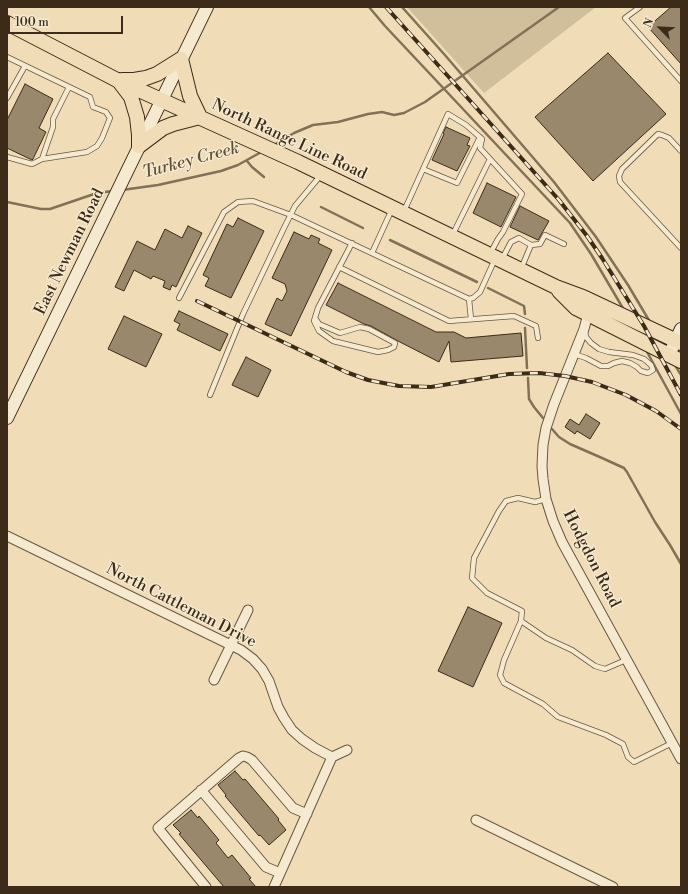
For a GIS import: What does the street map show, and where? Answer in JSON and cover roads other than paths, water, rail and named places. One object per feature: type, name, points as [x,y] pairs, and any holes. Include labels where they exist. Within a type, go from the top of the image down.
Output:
[{"type":"main road","name":"North Range Line Road","points":[[7,24],[117,80],[322,173],[556,287],[679,338]]},
{"type":"main road","points":[[117,80],[134,80],[152,76],[181,59],[190,96],[200,117],[163,128],[139,146]]},
{"type":"main road","points":[[117,80],[131,98],[137,117],[139,146]]},
{"type":"main road","name":"North Range Line Road","points":[[556,287],[576,308],[675,358]]},
{"type":"street","name":"East Newman Road","points":[[7,418],[207,7]]},
{"type":"street","name":"Hodgdon Road","points":[[588,314],[584,329],[548,420],[544,436],[542,466],[546,499],[562,542],[681,759]]},
{"type":"street","points":[[675,358],[679,338]]},
{"type":"street","name":"North Cattleman Drive","points":[[7,536],[241,650],[262,669],[269,681],[278,707],[292,730],[315,748],[332,756]]},
{"type":"street","points":[[214,680],[248,610]]},
{"type":"street","points":[[274,887],[332,756],[346,750]]},
{"type":"street","points":[[206,887],[158,828],[239,758],[243,756],[252,760],[293,808],[306,814]]},
{"type":"street","points":[[201,790],[266,867],[280,873]]},
{"type":"street","points":[[476,820],[614,887]]},
{"type":"lane","points":[[640,7],[625,18],[681,81]]},
{"type":"lane","points":[[7,57],[90,97],[93,107],[106,112],[110,118],[97,146],[88,152],[42,159],[32,164],[7,157]]},
{"type":"lane","points":[[7,98],[25,66]]},
{"type":"lane","points":[[42,159],[53,127],[53,119],[69,87]]},
{"type":"lane","points":[[179,298],[224,212],[238,202],[253,201],[291,215],[469,299],[473,298],[480,292],[495,258],[498,239],[522,194],[480,148],[482,139],[466,125],[448,114],[423,169],[372,253]]},
{"type":"lane","points":[[681,151],[669,138],[662,134],[658,134],[622,169],[619,176],[620,182],[681,248]]},
{"type":"lane","points":[[423,169],[457,183],[480,137]]},
{"type":"lane","points":[[452,237],[490,158]]},
{"type":"lane","points":[[210,395],[243,314],[295,206],[322,173]]},
{"type":"lane","points":[[495,258],[511,242],[519,238],[531,245],[540,244],[546,235],[564,244]]},
{"type":"lane","points":[[315,318],[319,324],[340,333],[360,327],[369,329],[394,343],[394,347],[378,352],[333,341],[319,332],[314,321],[318,308],[352,244]]},
{"type":"lane","points":[[520,270],[531,245]]},
{"type":"lane","points":[[339,267],[449,321],[514,316],[536,326],[538,338]]},
{"type":"lane","points":[[469,299],[471,319]]},
{"type":"lane","points":[[574,355],[586,358],[601,366],[608,366],[622,361],[630,363],[648,373],[653,370],[651,364],[644,359],[633,355],[609,352],[599,349],[586,337],[584,329]]},
{"type":"lane","points":[[546,499],[535,502],[518,498],[506,501],[499,511],[474,558],[472,578],[487,593],[522,611],[521,621],[504,660],[500,675],[504,683],[543,704],[558,717],[606,735],[623,744],[628,758],[634,762],[672,743]]},
{"type":"lane","points":[[521,621],[546,638],[572,650],[595,666],[605,669],[627,660]]},
{"type":"waterway","points":[[369,7],[385,26],[570,223],[591,254],[624,310]]},
{"type":"waterway","points":[[402,7],[554,182],[596,237],[628,285],[650,322]]},
{"type":"waterway","name":"Turkey Creek","points":[[274,145],[294,133],[313,125],[338,122],[382,112],[394,115],[404,113],[425,102],[559,7]]},
{"type":"waterway","name":"Turkey Creek","points":[[122,190],[158,185],[221,171],[238,165],[263,151]]},
{"type":"waterway","points":[[247,161],[264,177]]},
{"type":"waterway","name":"Turkey Creek","points":[[7,202],[41,209],[50,209],[97,193],[113,191]]},
{"type":"waterway","points":[[321,207],[363,228]]},
{"type":"waterway","points":[[390,240],[477,282]]},
{"type":"waterway","points":[[488,288],[524,306],[525,314]]},
{"type":"waterway","points":[[525,328],[527,368]]},
{"type":"waterway","points":[[646,350],[681,414]]},
{"type":"waterway","points":[[675,365],[681,375]]},
{"type":"waterway","points":[[528,378],[529,399],[543,418]]},
{"type":"waterway","points":[[552,429],[559,437],[570,444],[624,468],[681,564]]},
{"type":"railway","points":[[386,7],[559,200],[587,236],[644,326],[681,395]]},
{"type":"railway","points":[[197,301],[346,372],[368,380],[399,386],[431,387],[509,374],[539,373],[565,376],[592,382],[626,395],[656,411],[681,429]]}]
